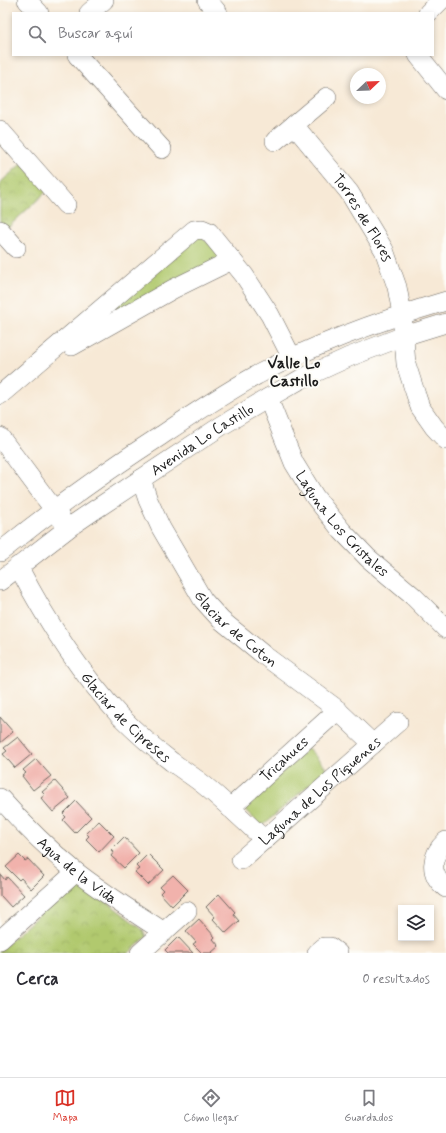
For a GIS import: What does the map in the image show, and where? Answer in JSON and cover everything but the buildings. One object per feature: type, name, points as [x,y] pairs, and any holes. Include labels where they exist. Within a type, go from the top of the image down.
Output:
[{"type":"street","points":[[27,0],[38,12]]},
{"type":"street","points":[[90,12],[104,0]]},
{"type":"street","points":[[207,0],[217,12]]},
{"type":"street","points":[[429,12],[442,0]]},
{"type":"street","points":[[77,56],[162,149]]},
{"type":"street","points":[[419,56],[446,90]]},
{"type":"street","points":[[275,141],[328,97]]},
{"type":"street","name":"Torres de Flores","points":[[294,125],[348,192],[384,250],[397,287],[403,325],[406,364],[420,407],[434,427],[446,440]]},
{"type":"street","points":[[0,130],[66,205]]},
{"type":"street","points":[[0,395],[194,230],[202,229],[209,232],[244,275],[270,315],[292,358]]},
{"type":"street","points":[[0,230],[16,248]]},
{"type":"street","points":[[24,376],[88,336],[173,289],[232,260]]},
{"type":"street","name":"Avenida Lo Castillo","points":[[0,581],[68,528],[221,426],[301,379],[349,357],[446,301]]},
{"type":"street","name":"Avenida Lo Castillo","points":[[0,552],[54,509],[130,456],[207,405],[257,375],[317,346],[361,328],[446,323]]},
{"type":"street","name":"Laguna Los Cristales","points":[[268,398],[294,463],[315,497],[342,531],[368,558],[413,596],[446,628]]},
{"type":"street","points":[[0,437],[68,528]]},
{"type":"street","name":"Glaciar de Coton","points":[[141,479],[148,500],[161,528],[203,600],[221,620],[243,639],[338,710],[373,744]]},
{"type":"street","name":"Glaciar de Cipreses","points":[[18,566],[46,616],[79,666],[121,717],[172,762],[204,785],[265,840]]},
{"type":"street","name":"Tricahues","points":[[230,808],[338,710]]},
{"type":"street","name":"Laguna de Los Piquenes","points":[[241,860],[398,722]]},
{"type":"street","name":"Agua de la Vida","points":[[0,798],[32,832],[76,872],[164,932]]},
{"type":"street","points":[[446,841],[439,848],[434,859],[434,872],[439,883],[446,888]]},
{"type":"street","points":[[0,940],[76,872]]},
{"type":"street","points":[[140,953],[187,912]]},
{"type":"green space","points":[[22,163],[47,191],[6,229],[0,222],[0,183]]},
{"type":"green space","points":[[194,237],[202,237],[225,259],[82,333]]},
{"type":"green space","points":[[308,748],[327,769],[261,827],[243,806]]},
{"type":"green space","points":[[83,883],[143,930],[146,937],[129,953],[0,953],[0,950],[73,884]]},
{"type":"district","name":"Valle Lo Castillo","points":[[294,371]]}]
